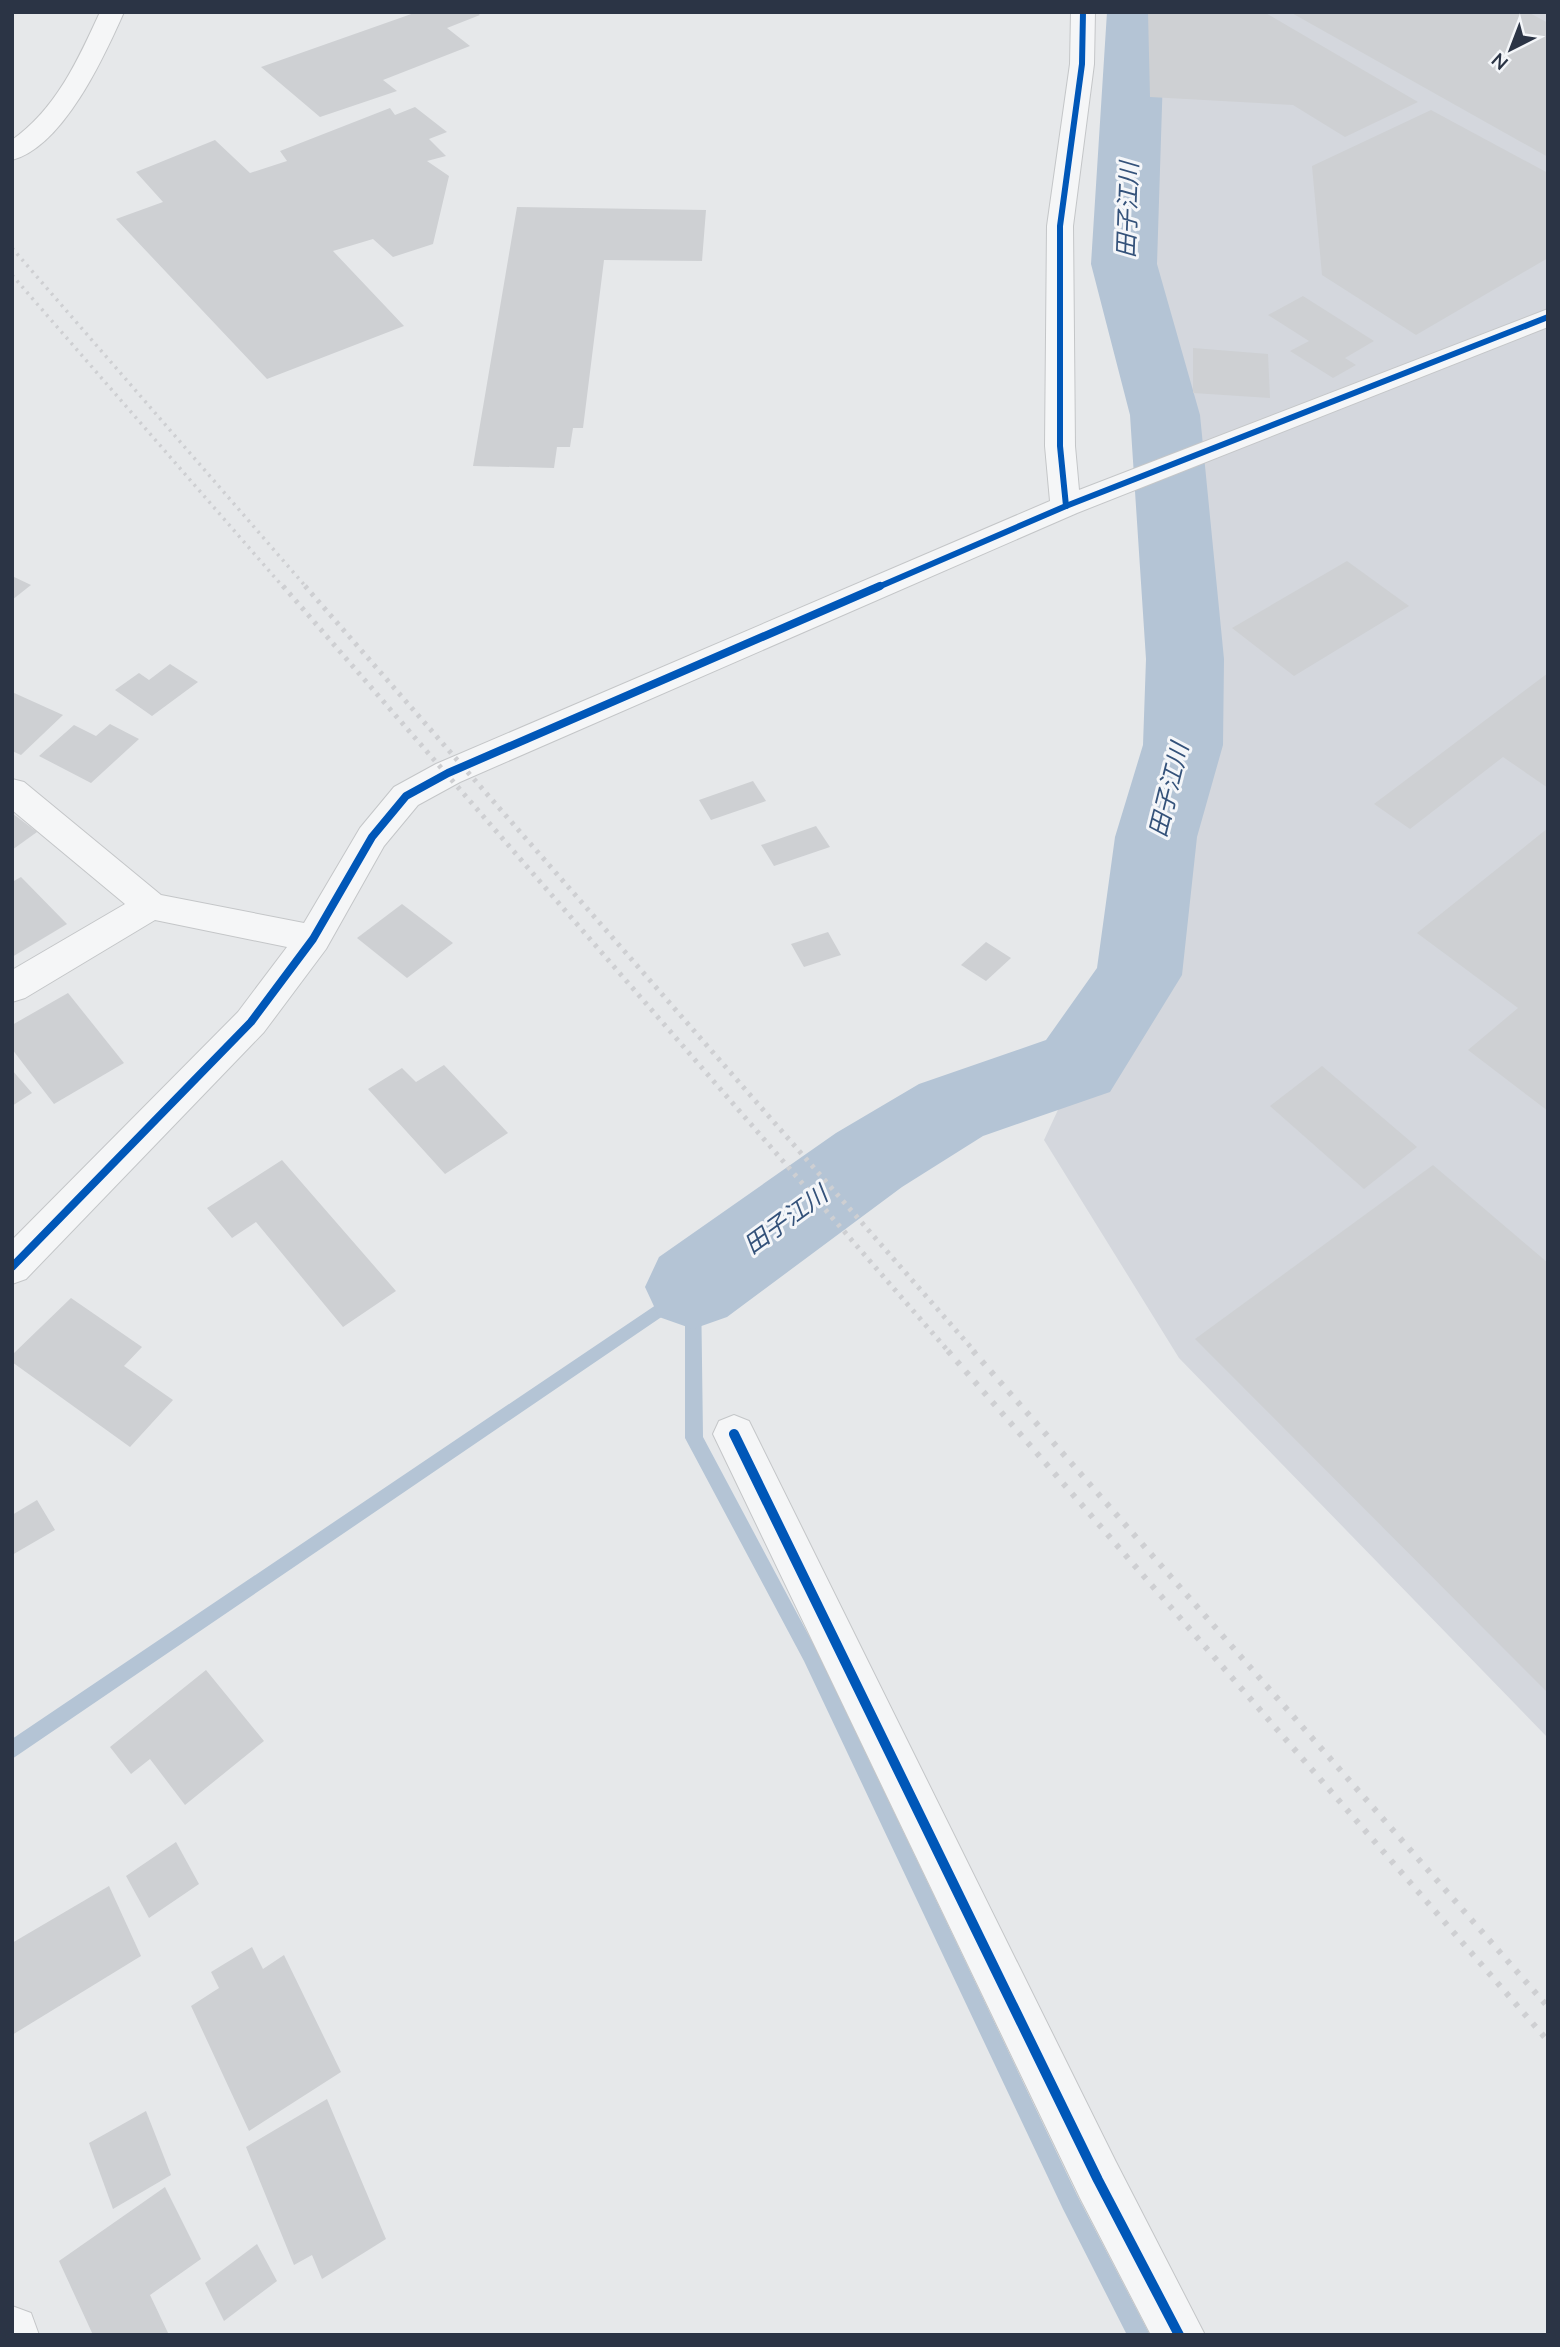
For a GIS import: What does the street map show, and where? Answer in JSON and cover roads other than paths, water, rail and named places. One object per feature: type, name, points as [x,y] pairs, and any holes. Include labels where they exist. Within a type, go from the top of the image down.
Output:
[{"type":"street","points":[[12,152],[58,112],[85,71],[112,12]]},
{"type":"street","points":[[1066,506],[1060,446],[1059,226],[1082,64],[1083,12]]},
{"type":"street","points":[[12,1267],[251,1023],[313,939],[372,837],[406,796],[448,773],[1066,506],[1548,317]]},
{"type":"street","points":[[12,791],[151,906],[313,939]]},
{"type":"street","points":[[12,988],[151,906]]},
{"type":"street","points":[[734,1434],[1098,2180],[1179,2335]]},
{"type":"waterway","name":"田子江川","points":[[693,1287],[869,1160],[951,1110],[1078,1066],[1139,975],[1156,837],[1183,745],[1185,659],[1165,415],[1124,264],[1136,12]]},
{"type":"waterway","points":[[12,1750],[693,1287],[694,1438],[810,1655],[1070,2202],[1139,2335]]},
{"type":"railway","points":[[12,248],[307,588]]},
{"type":"railway","points":[[12,275],[284,588]]},
{"type":"railway","points":[[283,586],[949,1352]]},
{"type":"railway","points":[[305,586],[975,1352]]},
{"type":"railway","points":[[948,1351],[1548,2041]]},
{"type":"railway","points":[[973,1351],[1548,2007]]}]
